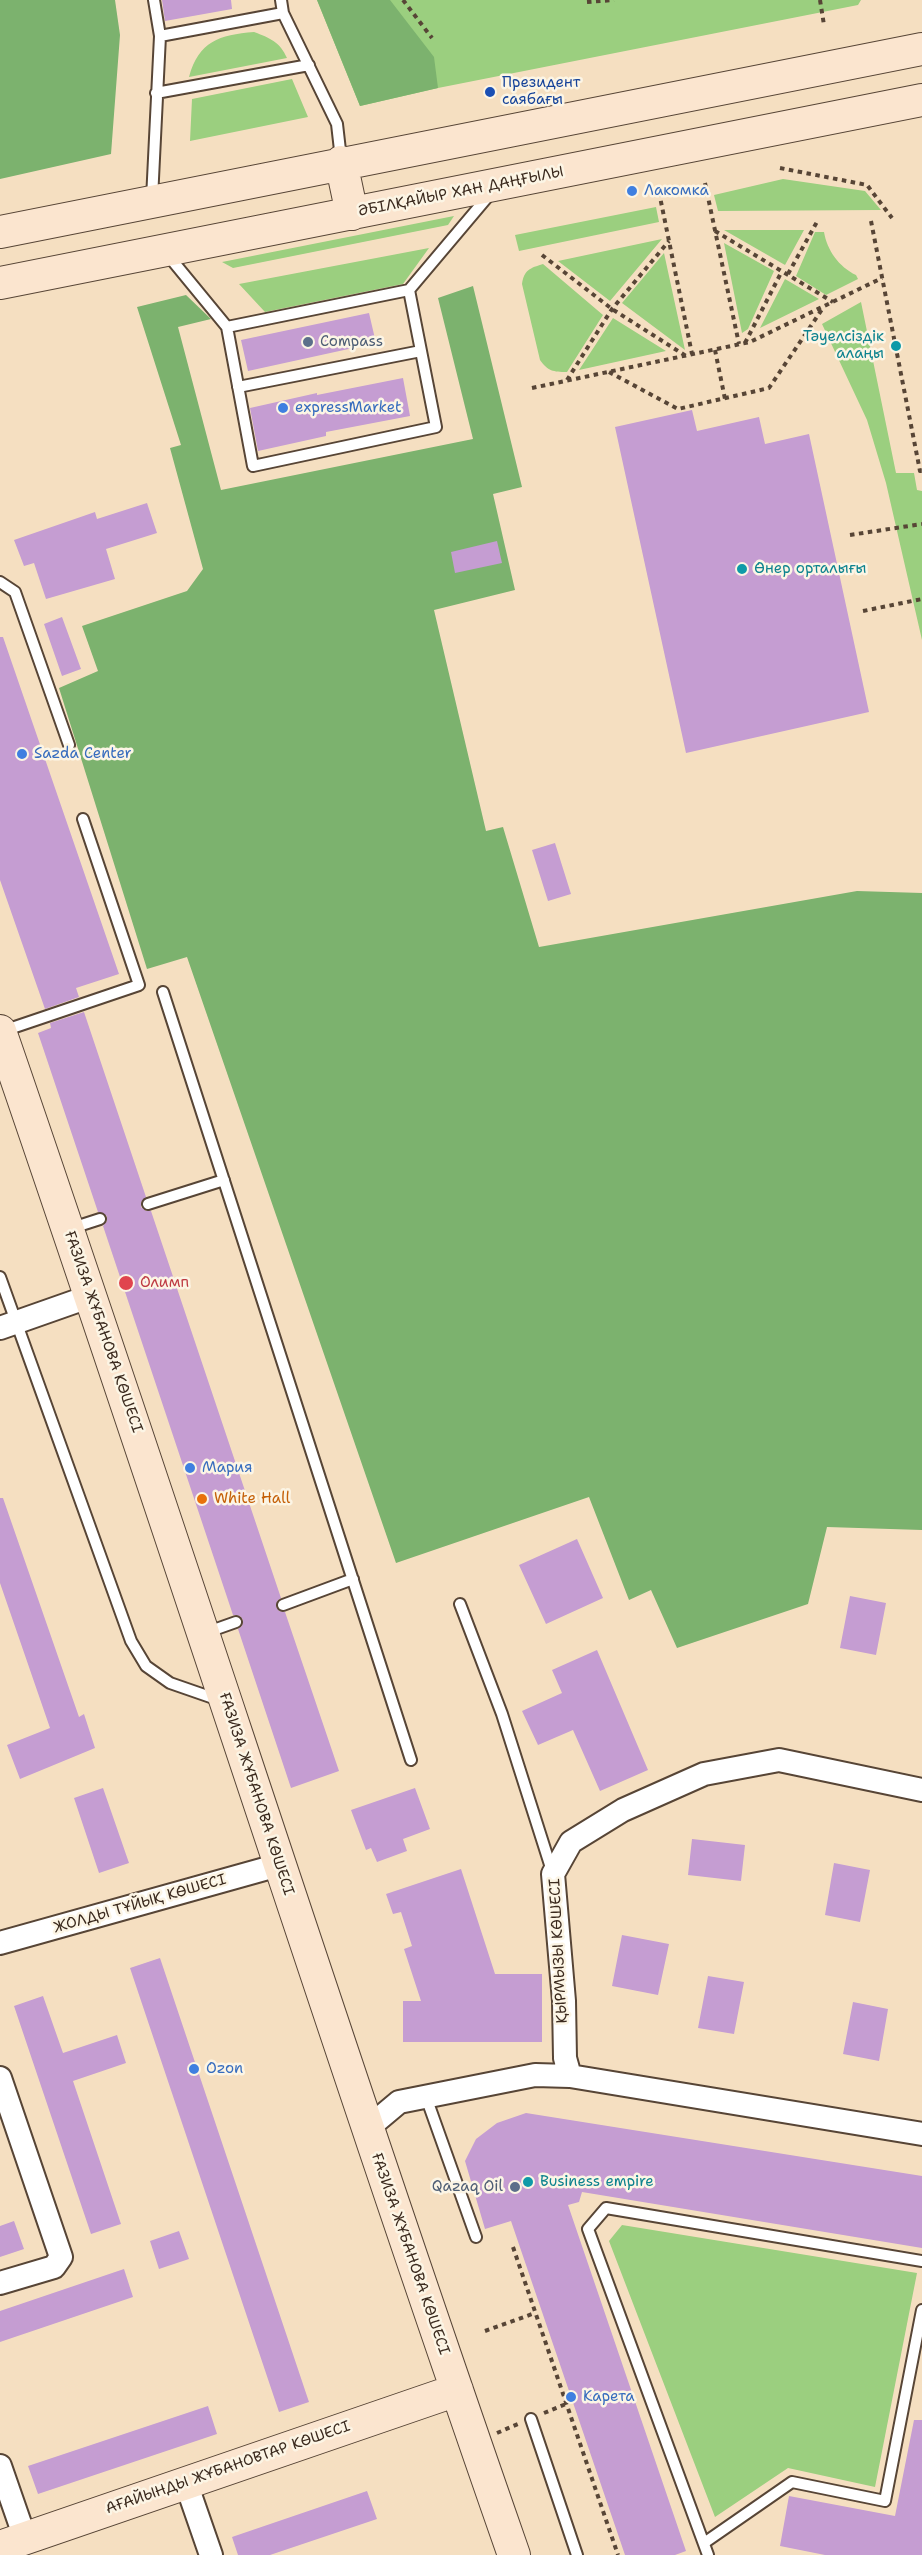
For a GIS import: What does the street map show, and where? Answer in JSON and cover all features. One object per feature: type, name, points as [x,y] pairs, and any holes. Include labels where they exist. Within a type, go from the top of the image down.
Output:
[{"type":"street","points":[[0,232],[342,162],[922,49]]},
{"type":"street","name":"ӘБІЛҚАЙЫР ХАН ДАҢҒЫЛЫ","points":[[0,283],[922,100]]},
{"type":"street","points":[[495,134],[497,185]]},
{"type":"street","points":[[342,162],[352,214]]},
{"type":"street","name":"ҒАЗИЗА ЖҰБАНОВА КӨШЕСІ","points":[[0,1032],[91,1296],[279,1865],[514,2555]]},
{"type":"street","points":[[8,1325],[91,1296]]},
{"type":"street","name":"ҚЫРМЫЗЫ КӨШЕСІ","points":[[570,2076],[565,2058],[564,2001],[553,1874],[571,1842],[623,1810],[704,1774],[779,1760],[922,1790]]},
{"type":"street","name":"ЖОЛДЫ ТҰЙЫҚ КӨШЕСІ","points":[[0,1943],[279,1865]]},
{"type":"street","points":[[368,2128],[399,2102],[535,2075],[570,2076],[922,2134]]},
{"type":"street","points":[[0,2078],[61,2257],[54,2267],[0,2283]]},
{"type":"street","name":"АҒАЙЫНДЫ ЖҰБАНОВТАР КӨШЕСІ","points":[[13,2543],[457,2390]]},
{"type":"street","points":[[0,2466],[13,2543]]},
{"type":"street","points":[[186,2483],[212,2555]]},
{"type":"lane","points":[[152,202],[160,36],[154,0]]},
{"type":"lane","points":[[281,0],[283,14],[336,124],[342,162]]},
{"type":"lane","points":[[160,36],[283,14]]},
{"type":"lane","points":[[156,93],[309,65]]},
{"type":"lane","points":[[227,327],[409,290],[497,185]]},
{"type":"lane","points":[[165,252],[227,327],[253,466],[436,427],[409,290]]},
{"type":"lane","points":[[238,387],[421,351]]},
{"type":"lane","points":[[0,582],[15,592],[69,745]]},
{"type":"lane","points":[[0,1032],[139,985],[83,819]]},
{"type":"lane","points":[[163,992],[411,1760]]},
{"type":"lane","points":[[148,1204],[224,1180]]},
{"type":"lane","points":[[68,1229],[100,1219]]},
{"type":"lane","points":[[0,1277],[8,1325],[131,1641],[146,1666],[170,1683],[225,1702]]},
{"type":"lane","points":[[283,1605],[353,1579]]},
{"type":"lane","points":[[460,1604],[502,1714],[553,1874]]},
{"type":"lane","points":[[203,1634],[236,1622]]},
{"type":"lane","points":[[426,2097],[476,2237]]},
{"type":"lane","points":[[708,2555],[588,2229],[606,2208],[922,2261]]},
{"type":"lane","points":[[705,2543],[792,2482],[885,2501],[922,2310]]},
{"type":"lane","points":[[531,2419],[578,2555]]},
{"type":"path","points":[[403,0],[432,38]]},
{"type":"path","points":[[587,3],[614,0]]},
{"type":"path","points":[[820,0],[824,25]]},
{"type":"path","points":[[780,168],[867,185],[892,218]]},
{"type":"path","points":[[705,183],[739,344]]},
{"type":"path","points":[[658,192],[692,354]]},
{"type":"path","points":[[788,274],[818,220]]},
{"type":"path","points":[[871,221],[920,471],[922,471]]},
{"type":"path","points":[[715,230],[833,302]]},
{"type":"path","points":[[566,381],[612,309],[669,241]]},
{"type":"path","points":[[542,255],[612,309],[686,356]]},
{"type":"path","points":[[745,343],[782,271]]},
{"type":"path","points":[[532,388],[745,343],[882,278]]},
{"type":"path","points":[[609,372],[678,409],[770,388],[823,307]]},
{"type":"path","points":[[715,350],[725,399]]},
{"type":"path","points":[[850,535],[922,524]]},
{"type":"path","points":[[863,611],[922,599]]},
{"type":"path","points":[[513,2247],[618,2555]]},
{"type":"path","points":[[485,2331],[535,2313]]},
{"type":"green space","points":[[0,0],[115,0],[120,35],[111,154],[0,179]]},
{"type":"green space","points":[[317,0],[861,0],[858,5],[438,88],[360,106]]},
{"type":"green space","points":[[317,0],[390,0],[434,57],[438,88],[360,106]]},
{"type":"green space","points":[[254,32],[274,41],[287,58],[189,77],[198,55],[212,42],[230,35]]},
{"type":"green space","points":[[292,79],[308,117],[190,141],[192,99]]},
{"type":"green space","points":[[783,179],[865,191],[881,210],[718,211],[714,195]]},
{"type":"green space","points":[[656,207],[659,222],[519,251],[515,235]]},
{"type":"green space","points":[[454,216],[448,225],[233,268],[222,262]]},
{"type":"green space","points":[[724,230],[804,230],[785,265]]},
{"type":"green space","points":[[815,232],[824,232],[835,257],[858,279],[826,295],[796,276]]},
{"type":"green space","points":[[662,239],[610,301],[558,261]]},
{"type":"green space","points":[[724,243],[774,271],[748,329],[742,333]]},
{"type":"green space","points":[[429,248],[403,284],[265,312],[239,284]]},
{"type":"green space","points":[[664,253],[685,350],[622,303]]},
{"type":"green space","points":[[543,264],[603,315],[567,372],[551,370],[540,360],[522,284],[528,270]]},
{"type":"green space","points":[[785,279],[819,299],[760,328]]},
{"type":"green space","points":[[473,286],[522,487],[493,494],[515,590],[434,610],[486,831],[503,827],[539,947],[857,891],[922,893],[922,1530],[827,1527],[808,1604],[677,1648],[651,1590],[629,1600],[589,1497],[396,1563],[187,957],[147,969],[59,688],[98,671],[82,626],[187,591],[203,569],[170,448],[181,445],[137,307],[186,295],[211,319],[178,327],[221,490],[473,439],[438,298]]},
{"type":"green space","points":[[861,302],[896,473],[914,473],[917,490],[922,491],[922,640],[886,483],[867,420],[822,324]]},
{"type":"green space","points":[[613,318],[666,351],[579,370]]},
{"type":"green space","points":[[622,2225],[917,2273],[875,2487],[788,2468],[715,2517],[609,2241]]},
{"type":"building","points":[[162,0],[231,0],[232,9],[165,21]]},
{"type":"building","name":"Compass","points":[[369,313],[376,343],[248,371],[241,340]]},
{"type":"building","points":[[403,378],[410,416],[326,432],[326,436],[258,451],[250,408],[317,393],[317,395]]},
{"type":"building","name":"Өнер орталығы","points":[[692,410],[697,431],[759,417],[765,444],[809,434],[869,712],[686,753],[615,427]]},
{"type":"building","points":[[147,503],[157,533],[106,549],[115,579],[46,599],[34,563],[24,566],[14,540],[95,512],[97,519]]},
{"type":"building","points":[[497,541],[502,563],[455,573],[451,552]]},
{"type":"building","points":[[62,617],[81,669],[62,676],[44,624]]},
{"type":"building","name":"Sazda Center","points":[[0,637],[3,637],[119,974],[76,988],[79,997],[45,1009],[0,880]]},
{"type":"building","points":[[555,843],[571,894],[548,901],[532,850]]},
{"type":"building","points":[[84,1012],[146,1197],[141,1202],[141,1207],[146,1211],[151,1211],[281,1598],[277,1601],[276,1607],[279,1611],[285,1612],[339,1771],[291,1788],[238,1629],[242,1626],[243,1620],[240,1616],[233,1615],[103,1226],[107,1221],[107,1216],[98,1212],[38,1033],[51,1028],[50,1023]]},
{"type":"building","points":[[0,1498],[3,1498],[79,1717],[84,1714],[95,1748],[20,1779],[7,1745],[50,1728],[0,1583]]},
{"type":"building","points":[[577,1539],[603,1598],[546,1624],[519,1565]]},
{"type":"building","points":[[850,1596],[886,1603],[876,1655],[840,1648]]},
{"type":"building","points":[[597,1650],[648,1770],[600,1791],[573,1730],[538,1745],[522,1711],[562,1693],[552,1670]]},
{"type":"building","points":[[103,1788],[129,1863],[99,1873],[74,1798]]},
{"type":"building","points":[[415,1788],[430,1829],[403,1839],[407,1851],[377,1862],[371,1848],[366,1850],[351,1810]]},
{"type":"building","points":[[692,1839],[745,1845],[741,1881],[688,1875]]},
{"type":"building","points":[[834,1863],[870,1870],[860,1922],[825,1915]]},
{"type":"building","points":[[461,1869],[495,1974],[542,1974],[542,2042],[403,2042],[403,2001],[421,2001],[404,1949],[412,1946],[401,1912],[393,1914],[386,1894]]},
{"type":"building","points":[[622,1935],[669,1944],[658,1995],[612,1986]]},
{"type":"building","points":[[160,1958],[309,2402],[279,2412],[130,1968]]},
{"type":"building","points":[[708,1976],[744,1982],[734,2034],[698,2028]]},
{"type":"building","points":[[43,1996],[63,2053],[117,2035],[126,2063],[73,2081],[121,2224],[91,2234],[14,2006]]},
{"type":"building","points":[[853,2002],[888,2009],[879,2061],[843,2054]]},
{"type":"building","points":[[526,2113],[922,2176],[922,2248],[582,2192],[579,2202],[568,2205],[686,2551],[675,2555],[625,2555],[511,2221],[485,2229],[465,2161],[476,2139],[497,2123]]},
{"type":"building","points":[[14,2221],[24,2249],[0,2257],[0,2226]]},
{"type":"building","points":[[179,2231],[189,2259],[159,2269],[150,2241]]},
{"type":"building","points":[[124,2269],[133,2297],[0,2342],[0,2311]]},
{"type":"building","points":[[208,2406],[217,2434],[38,2494],[28,2466]]},
{"type":"building","points":[[914,2420],[922,2420],[922,2555],[825,2555],[780,2546],[789,2496],[895,2516]]},
{"type":"building","points":[[367,2491],[377,2519],[270,2555],[238,2555],[232,2537]]},
{"type":"place","name":"Президент саябағы","points":[[490,92]]},
{"type":"place","name":"Лакомка","points":[[632,191]]},
{"type":"place","name":"Compass","points":[[308,342]]},
{"type":"place","name":"Тәуелсіздік алаңы","points":[[896,346]]},
{"type":"place","name":"expressMarket","points":[[283,408]]},
{"type":"place","name":"Өнер орталығы","points":[[742,569]]},
{"type":"place","name":"Sazda Center","points":[[22,754]]},
{"type":"place","name":"Олимп","points":[[126,1283]]},
{"type":"place","name":"Мария","points":[[190,1468]]},
{"type":"place","name":"White Hall","points":[[202,1499]]},
{"type":"place","name":"Ozon","points":[[194,2069]]},
{"type":"place","name":"Business empire","points":[[528,2182]]},
{"type":"place","name":"Qazaq Oil","points":[[515,2187]]},
{"type":"place","name":"Карета","points":[[571,2397]]}]
